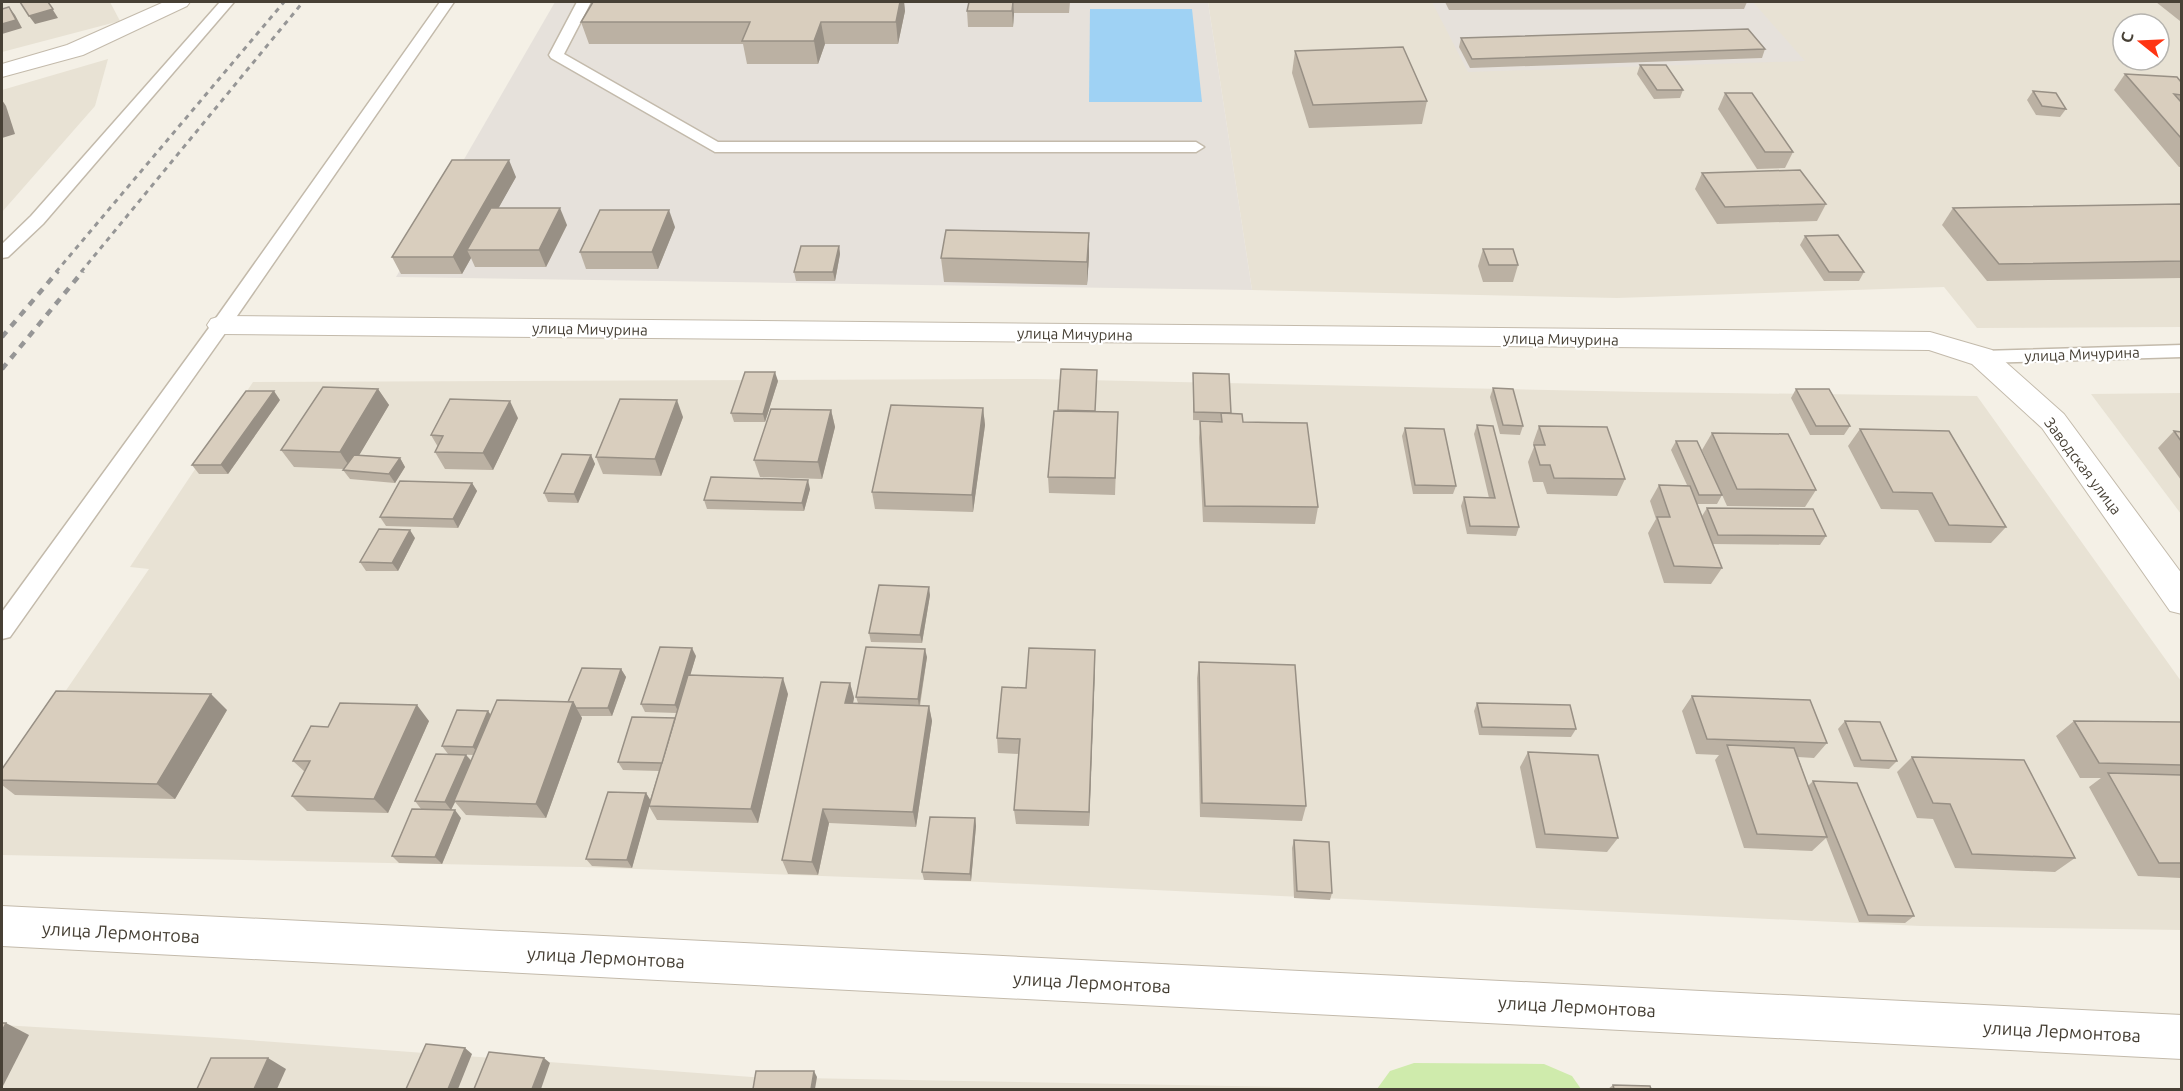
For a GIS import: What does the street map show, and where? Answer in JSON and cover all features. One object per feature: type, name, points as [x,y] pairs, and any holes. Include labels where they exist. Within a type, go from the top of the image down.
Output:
[{"type":"street","points":[[2,71],[75,50],[180,2]]},
{"type":"street","name":"улица Мичурина","points":[[221,325],[1930,341]]},
{"type":"street","name":"Заводская улица","points":[[1930,341],[1982,357],[2053,421],[2181,601]]},
{"type":"street","name":"улица Лермонтова","points":[[2,926],[2181,1037]]},
{"type":"lane","points":[[2,253],[37,220],[227,2]]},
{"type":"lane","points":[[2,630],[221,325],[447,2]]},
{"type":"lane","points":[[584,2],[556,55],[715,147],[1196,147]]},
{"type":"lane","name":"улица Мичурина","points":[[1982,357],[2181,351]]},
{"type":"shaded area","points":[[2,2],[110,2],[120,21],[2,52]]},
{"type":"shaded area","points":[[555,2],[1208,2],[1252,290],[396,277]]},
{"type":"shaded area","points":[[1208,2],[2181,2],[2181,327],[1977,328],[1944,287],[1617,298],[1252,290]]},
{"type":"shaded area","points":[[1432,2],[1753,2],[1805,61],[1468,72]]},
{"type":"shaded area","points":[[108,59],[95,106],[2,212],[2,90]]},
{"type":"shaded area","points":[[1036,379],[1644,392],[1977,396],[2181,681],[2181,930],[1920,926],[982,882],[582,867],[2,855],[2,784],[149,569],[130,567],[253,382]]},
{"type":"shaded area","points":[[2181,393],[2181,514],[2091,394]]},
{"type":"shaded area","points":[[2,1025],[221,1038],[752,1077],[1394,1089],[2,1090]]},
{"type":"green space","points":[[1414,1063],[1544,1064],[1572,1076],[1581,1089],[1377,1089],[1390,1071]]},
{"type":"water","points":[[1090,9],[1192,9],[1202,102],[1089,102]]},
{"type":"building","points":[[20,2],[48,2],[53,9],[29,16]]},
{"type":"building","points":[[593,2],[900,2],[896,22],[821,22],[814,41],[742,41],[750,22],[581,22]]},
{"type":"building","points":[[969,2],[1013,2],[1012,11],[967,11]]},
{"type":"building","points":[[9,7],[16,20],[2,24],[2,9]]},
{"type":"building","points":[[1748,29],[1765,49],[1472,59],[1461,38]]},
{"type":"building","points":[[1403,47],[1427,101],[1313,105],[1295,51]]},
{"type":"building","points":[[1640,65],[1666,65],[1683,90],[1657,90]]},
{"type":"building","points":[[2125,74],[2177,77],[2181,82],[2181,95],[2174,94],[2181,102],[2181,138]]},
{"type":"building","points":[[2033,91],[2056,93],[2066,109],[2042,106]]},
{"type":"building","points":[[1725,93],[1752,93],[1793,152],[1765,152]]},
{"type":"building","points":[[452,160],[509,160],[453,257],[392,257]]},
{"type":"building","points":[[1800,170],[1826,204],[1725,207],[1702,173]]},
{"type":"building","points":[[2181,204],[2181,261],[1999,264],[1953,208]]},
{"type":"building","points":[[491,208],[560,208],[539,250],[467,250]]},
{"type":"building","points":[[600,210],[669,210],[652,252],[580,252]]},
{"type":"building","points":[[946,230],[1089,233],[1087,262],[941,258]]},
{"type":"building","points":[[1838,235],[1864,272],[1829,272],[1805,236]]},
{"type":"building","points":[[801,246],[839,246],[833,272],[794,272]]},
{"type":"building","points":[[1483,249],[1513,249],[1518,265],[1489,265]]},
{"type":"building","points":[[1061,369],[1097,370],[1095,411],[1058,410]]},
{"type":"building","points":[[745,372],[775,372],[763,414],[731,413]]},
{"type":"building","points":[[1193,373],[1229,374],[1231,413],[1194,412]]},
{"type":"building","points":[[323,387],[378,389],[340,452],[281,450]]},
{"type":"building","points":[[1493,388],[1513,389],[1523,426],[1503,425]]},
{"type":"building","points":[[1796,389],[1829,389],[1850,426],[1816,426]]},
{"type":"building","points":[[246,391],[274,391],[221,465],[192,465]]},
{"type":"building","points":[[450,399],[510,401],[483,453],[435,452],[443,436],[431,435]]},
{"type":"building","points":[[620,399],[677,400],[655,459],[596,457]]},
{"type":"building","points":[[891,405],[983,408],[972,495],[872,492]]},
{"type":"building","points":[[771,409],[831,410],[818,462],[754,460]]},
{"type":"building","points":[[1054,411],[1118,412],[1115,478],[1048,477]]},
{"type":"building","points":[[1221,413],[1242,414],[1243,422],[1307,423],[1318,507],[1205,506],[1200,421],[1222,422]]},
{"type":"building","points":[[1477,425],[1493,426],[1519,527],[1470,526],[1464,497],[1495,498]]},
{"type":"building","points":[[1539,426],[1607,427],[1625,479],[1554,478],[1550,465],[1540,465],[1534,445],[1545,445]]},
{"type":"building","points":[[1405,428],[1444,429],[1456,486],[1415,485]]},
{"type":"building","points":[[1860,429],[1949,431],[2006,527],[1949,525],[1932,493],[1893,492]]},
{"type":"building","points":[[2174,431],[2181,432],[2181,441]]},
{"type":"building","points":[[1712,433],[1788,434],[1816,490],[1737,489]]},
{"type":"building","points":[[1676,441],[1697,441],[1722,495],[1699,495]]},
{"type":"building","points":[[562,454],[591,455],[574,494],[544,493]]},
{"type":"building","points":[[354,455],[400,458],[389,474],[343,470]]},
{"type":"building","points":[[711,477],[808,480],[802,503],[704,500]]},
{"type":"building","points":[[400,481],[472,483],[453,519],[380,517]]},
{"type":"building","points":[[1659,485],[1690,486],[1722,568],[1674,566],[1657,517],[1670,517]]},
{"type":"building","points":[[1707,508],[1813,509],[1826,536],[1718,535]]},
{"type":"building","points":[[379,529],[410,530],[392,563],[360,562]]},
{"type":"building","points":[[879,585],[929,587],[920,635],[869,633]]},
{"type":"building","points":[[660,647],[692,648],[675,705],[641,704]]},
{"type":"building","points":[[866,647],[925,649],[918,699],[856,697]]},
{"type":"building","points":[[1029,648],[1095,650],[1089,812],[1014,810],[1020,739],[997,738],[1002,687],[1026,688]]},
{"type":"building","points":[[1199,662],[1295,665],[1306,806],[1202,803]]},
{"type":"building","points":[[582,668],[621,669],[608,708],[576,708],[573,702],[568,702]]},
{"type":"building","points":[[688,675],[783,678],[751,809],[649,806]]},
{"type":"building","points":[[821,682],[850,683],[845,703],[929,706],[913,812],[823,809],[812,862],[782,860]]},
{"type":"building","points":[[56,691],[211,694],[157,784],[2,780],[2,769]]},
{"type":"building","points":[[1692,696],[1810,700],[1827,743],[1707,739]]},
{"type":"building","points":[[497,700],[573,702],[536,804],[454,801]]},
{"type":"building","points":[[340,703],[417,705],[374,799],[292,796],[310,761],[293,761],[311,726],[328,727]]},
{"type":"building","points":[[1477,703],[1570,705],[1576,729],[1482,727]]},
{"type":"building","points":[[457,710],[488,711],[473,747],[442,746]]},
{"type":"building","points":[[632,717],[675,718],[662,763],[618,762]]},
{"type":"building","points":[[1845,721],[1880,722],[1897,761],[1861,760]]},
{"type":"building","points":[[2074,721],[2181,722],[2181,765],[2099,763]]},
{"type":"building","points":[[1727,745],[1794,748],[1827,837],[1757,834]]},
{"type":"building","points":[[1528,752],[1598,755],[1618,838],[1545,834]]},
{"type":"building","points":[[436,754],[466,755],[445,802],[415,801]]},
{"type":"building","points":[[1912,757],[2024,760],[2075,858],[1972,854],[1950,804],[1933,803]]},
{"type":"building","points":[[2108,773],[2181,775],[2181,863],[2159,863]]},
{"type":"building","points":[[1813,781],[1857,783],[1914,916],[1868,915]]},
{"type":"building","points":[[608,792],[646,793],[627,860],[586,859]]},
{"type":"building","points":[[412,809],[455,810],[435,857],[392,856]]},
{"type":"building","points":[[930,817],[975,818],[970,874],[922,872]]},
{"type":"building","points":[[1294,840],[1329,842],[1332,893],[1297,891]]},
{"type":"building","points":[[426,1044],[465,1048],[448,1089],[406,1089]]},
{"type":"building","points":[[489,1052],[544,1058],[532,1089],[474,1089]]},
{"type":"building","points":[[211,1058],[268,1058],[254,1089],[197,1089]]},
{"type":"building","points":[[756,1071],[814,1071],[811,1089],[753,1089]]},
{"type":"building","points":[[1613,1085],[1650,1086],[1651,1089],[1614,1089]]},
{"type":"railway","points":[[56,272],[284,2]]},
{"type":"railway","points":[[81,272],[303,2]]},
{"type":"railway","points":[[2,337],[58,271]]},
{"type":"railway","points":[[2,369],[83,271]]}]
